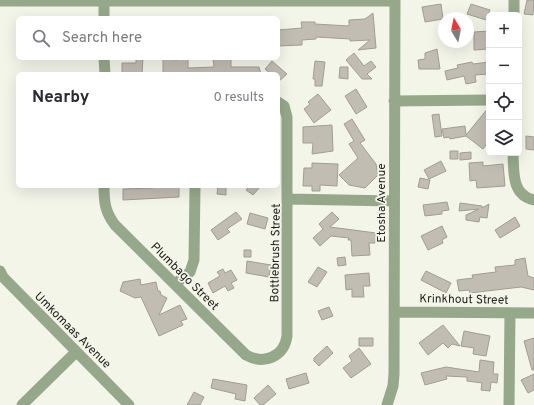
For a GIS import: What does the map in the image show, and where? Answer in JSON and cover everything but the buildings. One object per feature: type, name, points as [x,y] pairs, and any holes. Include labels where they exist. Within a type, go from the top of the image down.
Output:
[{"type":"street","points":[[0,1],[395,0]]},
{"type":"street","name":"Etosha Avenue","points":[[387,405],[393,386],[394,374],[395,0]]},
{"type":"street","points":[[514,0],[514,12]]},
{"type":"street","points":[[104,1],[104,16]]},
{"type":"street","points":[[104,60],[104,72]]},
{"type":"street","points":[[394,101],[486,100]]},
{"type":"street","name":"Bottlebrush Street","points":[[274,356],[283,348],[287,336],[287,118],[284,106],[280,103]]},
{"type":"street","points":[[514,156],[515,182],[522,194],[534,200]]},
{"type":"street","name":"Plumbago Street","points":[[104,188],[105,208],[110,219],[246,355],[260,359],[274,356]]},
{"type":"street","points":[[175,284],[190,272],[194,260],[195,188]]},
{"type":"street","points":[[288,199],[394,201]]},
{"type":"street","name":"Umkomaas Avenue","points":[[0,271],[3,277],[129,405]]},
{"type":"street","name":"Krinkhout Street","points":[[394,312],[534,313]]},
{"type":"street","points":[[509,405],[510,313]]},
{"type":"street","points":[[22,405],[76,352]]}]
